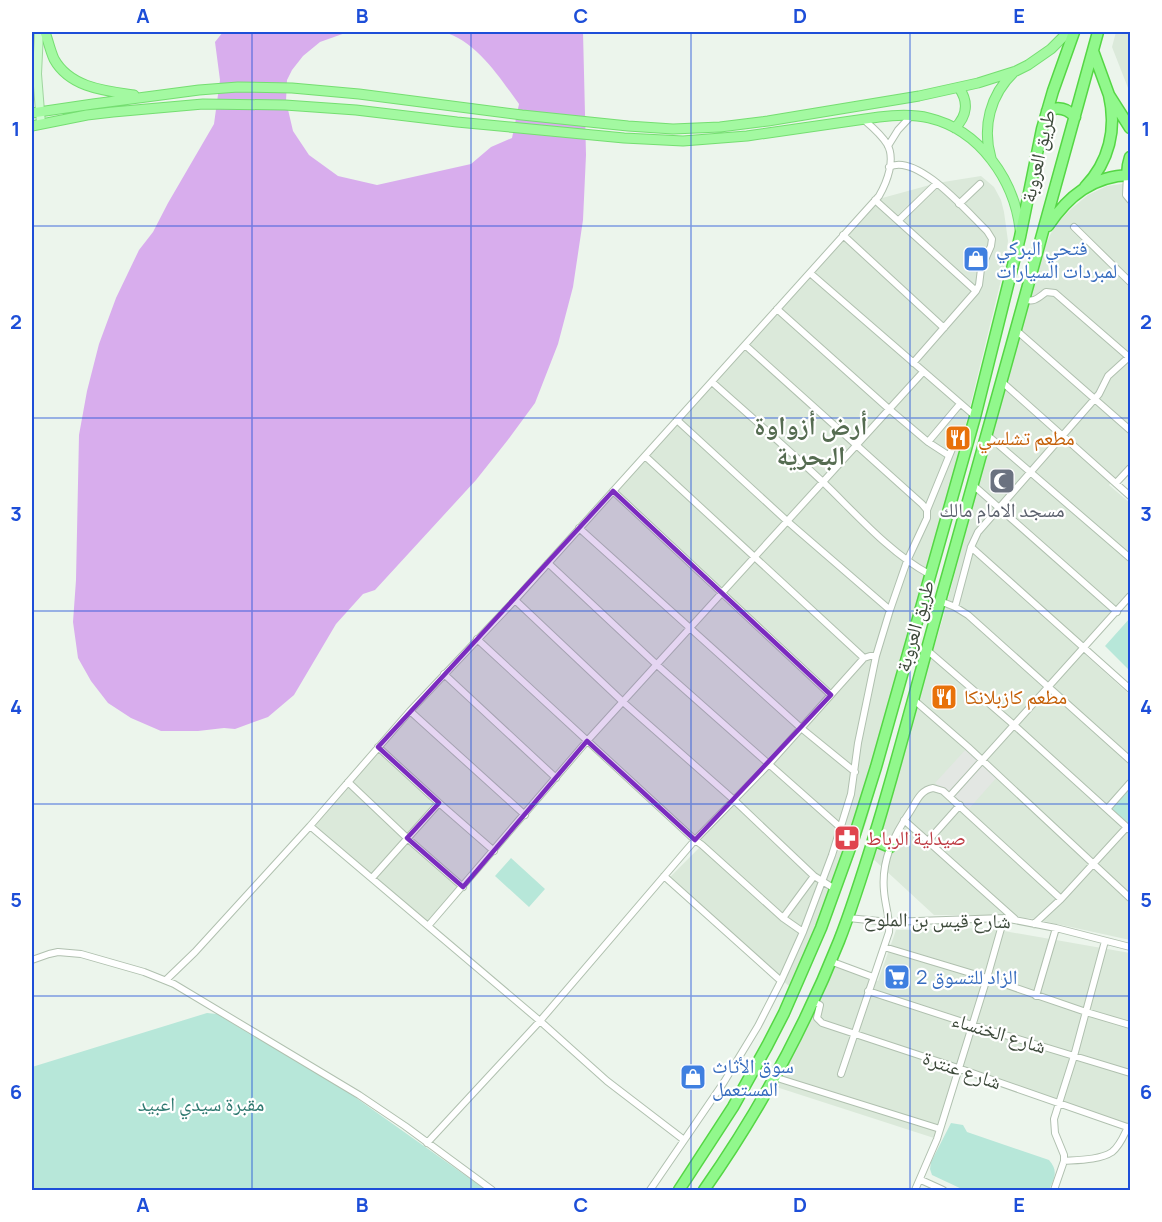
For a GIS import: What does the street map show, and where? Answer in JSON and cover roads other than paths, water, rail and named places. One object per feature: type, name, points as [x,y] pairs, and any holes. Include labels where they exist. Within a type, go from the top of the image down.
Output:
[{"type":"highway","name":"طريق العروبة","points":[[679,1191],[733,1107],[767,1046],[799,980],[854,837],[975,417],[1020,237],[1047,111],[1074,32]]},
{"type":"highway","name":"طريق العروبة","points":[[704,1191],[774,1077],[813,1001],[848,918],[914,700],[1098,32]]},
{"type":"highway","points":[[1083,189],[1095,175],[1108,150],[1113,123],[1109,95],[1093,51]]},
{"type":"highway","points":[[1109,95],[1131,128]]},
{"type":"highway","points":[[1047,111],[1062,108],[1070,111],[1075,117]]},
{"type":"highway","points":[[1041,239],[1059,209],[1071,197],[1104,180],[1129,175],[1128,165],[1131,157]]},
{"type":"highway","points":[[873,840],[890,847]]},
{"type":"main road","points":[[39,32],[36,125],[113,112],[203,104],[285,105],[337,108],[643,140],[704,140],[887,116],[930,118],[955,128],[979,146],[992,160],[1004,178],[1012,197],[1018,217],[1020,237]]},
{"type":"main road","points":[[45,32],[55,59],[62,70],[72,77],[99,90],[149,97]]},
{"type":"main road","points":[[35,112],[199,90],[238,87],[292,88],[606,124],[673,129],[728,126],[959,88],[1016,70],[1051,49],[1068,32]]},
{"type":"main road","points":[[992,160],[987,134],[991,107],[1004,84],[1016,70]]},
{"type":"main road","points":[[955,128],[961,121],[966,108],[964,95],[959,88]]},
{"type":"street","points":[[888,146],[911,116]]},
{"type":"street","points":[[166,980],[195,952],[310,826],[410,711],[515,600],[875,200],[885,185],[889,167],[888,146],[877,131],[863,119]]},
{"type":"street","points":[[889,167],[894,165],[910,167],[924,173],[960,204],[992,239],[976,291],[913,363]]},
{"type":"street","points":[[1129,175],[1126,195],[1131,200]]},
{"type":"street","points":[[899,220],[937,183]]},
{"type":"street","points":[[960,204],[980,184]]},
{"type":"street","points":[[875,200],[976,291]]},
{"type":"street","points":[[1074,227],[1131,282]]},
{"type":"street","points":[[843,235],[944,328]]},
{"type":"street","points":[[810,273],[975,417]]},
{"type":"street","points":[[955,607],[971,547],[978,532],[1095,399],[1106,378],[1130,357],[1054,293],[1046,292],[1033,301],[1024,299]]},
{"type":"street","points":[[777,309],[889,409],[928,442],[948,455]]},
{"type":"street","points":[[1016,329],[1131,430]]},
{"type":"street","points":[[745,345],[857,444],[927,510]]},
{"type":"street","points":[[428,926],[587,741],[923,372]]},
{"type":"street","points":[[1001,381],[1131,496]]},
{"type":"street","points":[[712,382],[823,482],[895,551],[929,574]]},
{"type":"street","points":[[928,442],[960,404]]},
{"type":"street","points":[[677,420],[787,521],[890,610]]},
{"type":"street","points":[[650,1191],[742,1054],[781,981],[803,932],[851,794],[858,743],[876,656],[890,610],[907,561],[926,522],[927,510],[948,455],[962,435],[971,431]]},
{"type":"street","points":[[986,434],[1131,558]]},
{"type":"street","points":[[645,456],[864,658]]},
{"type":"street","points":[[1116,483],[1131,468]]},
{"type":"street","points":[[972,484],[1117,612]]},
{"type":"street","points":[[612,491],[831,695]]},
{"type":"street","points":[[579,528],[801,728],[855,772]]},
{"type":"street","points":[[971,547],[1131,689]]},
{"type":"street","points":[[548,563],[657,665],[841,828]]},
{"type":"street","points":[[950,796],[1131,596]]},
{"type":"street","points":[[515,600],[814,876],[835,889]]},
{"type":"street","points":[[940,601],[968,615],[1131,760]]},
{"type":"street","points":[[477,639],[695,840],[783,918],[803,932]]},
{"type":"street","points":[[927,651],[1014,725],[1129,829],[1034,924]]},
{"type":"street","points":[[427,1143],[540,1021],[695,840],[769,764],[864,658],[876,656]]},
{"type":"street","points":[[444,674],[556,778]]},
{"type":"street","points":[[914,700],[1131,898]]},
{"type":"street","points":[[410,711],[525,815]]},
{"type":"street","points":[[378,747],[494,851]]},
{"type":"street","points":[[348,782],[463,887]]},
{"type":"street","points":[[1107,809],[1131,783]]},
{"type":"street","points":[[841,1074],[889,932],[883,877],[885,860],[904,820],[920,795],[926,790],[937,788],[943,790],[1061,899]]},
{"type":"street","points":[[372,878],[439,803]]},
{"type":"street","points":[[927,842],[960,805]]},
{"type":"street","points":[[904,820],[1016,920]]},
{"type":"street","points":[[310,826],[607,1080],[684,1140]]},
{"type":"street","points":[[664,876],[781,981]]},
{"type":"street","points":[[783,918],[814,876]]},
{"type":"street","name":"شارع قيس بن الملوح","points":[[848,918],[889,922],[1004,918],[1056,928],[1131,947]]},
{"type":"street","points":[[915,1191],[940,1129],[1004,918]]},
{"type":"street","points":[[1036,996],[1056,928]]},
{"type":"street","points":[[1054,1191],[1064,1155],[1055,1133],[1054,1119],[1074,1056],[1105,941]]},
{"type":"street","points":[[884,947],[1131,1025]]},
{"type":"street","points":[[32,960],[58,952],[81,954],[166,980],[336,1080],[382,1110],[492,1191]]},
{"type":"street","points":[[830,961],[873,977]]},
{"type":"street","name":"شارع الخنساء","points":[[868,991],[1131,1073]]},
{"type":"street","name":"شارع عنترة","points":[[813,1001],[820,1005],[817,1016],[820,1022],[1129,1128]]},
{"type":"street","points":[[774,1077],[940,1129]]},
{"type":"street","points":[[1064,1161],[1096,1158],[1112,1152],[1129,1128]]},
{"type":"street","points":[[921,1180],[943,1191]]},
{"type":"place","name":"فتحي البركي لمبردات السيارات","points":[[976,259]]},
{"type":"place","name":"مطعم تشلسي","points":[[958,438]]},
{"type":"place","name":"مسجد الامام مالك","points":[[1002,481]]},
{"type":"place","name":"مطعم كازبلانكا","points":[[944,697]]},
{"type":"place","name":"صيدلية الرباط","points":[[847,838]]},
{"type":"place","name":"الزاد للتسوق 2","points":[[897,977]]},
{"type":"place","name":"سوق الأثاث المستعمل","points":[[693,1077]]},
{"type":"district","name":"أرض أزواوة البحرية","points":[[811,441]]},
{"type":"park label","name":"مقبرة سيدي اعبيد","points":[[201,1104]]}]
